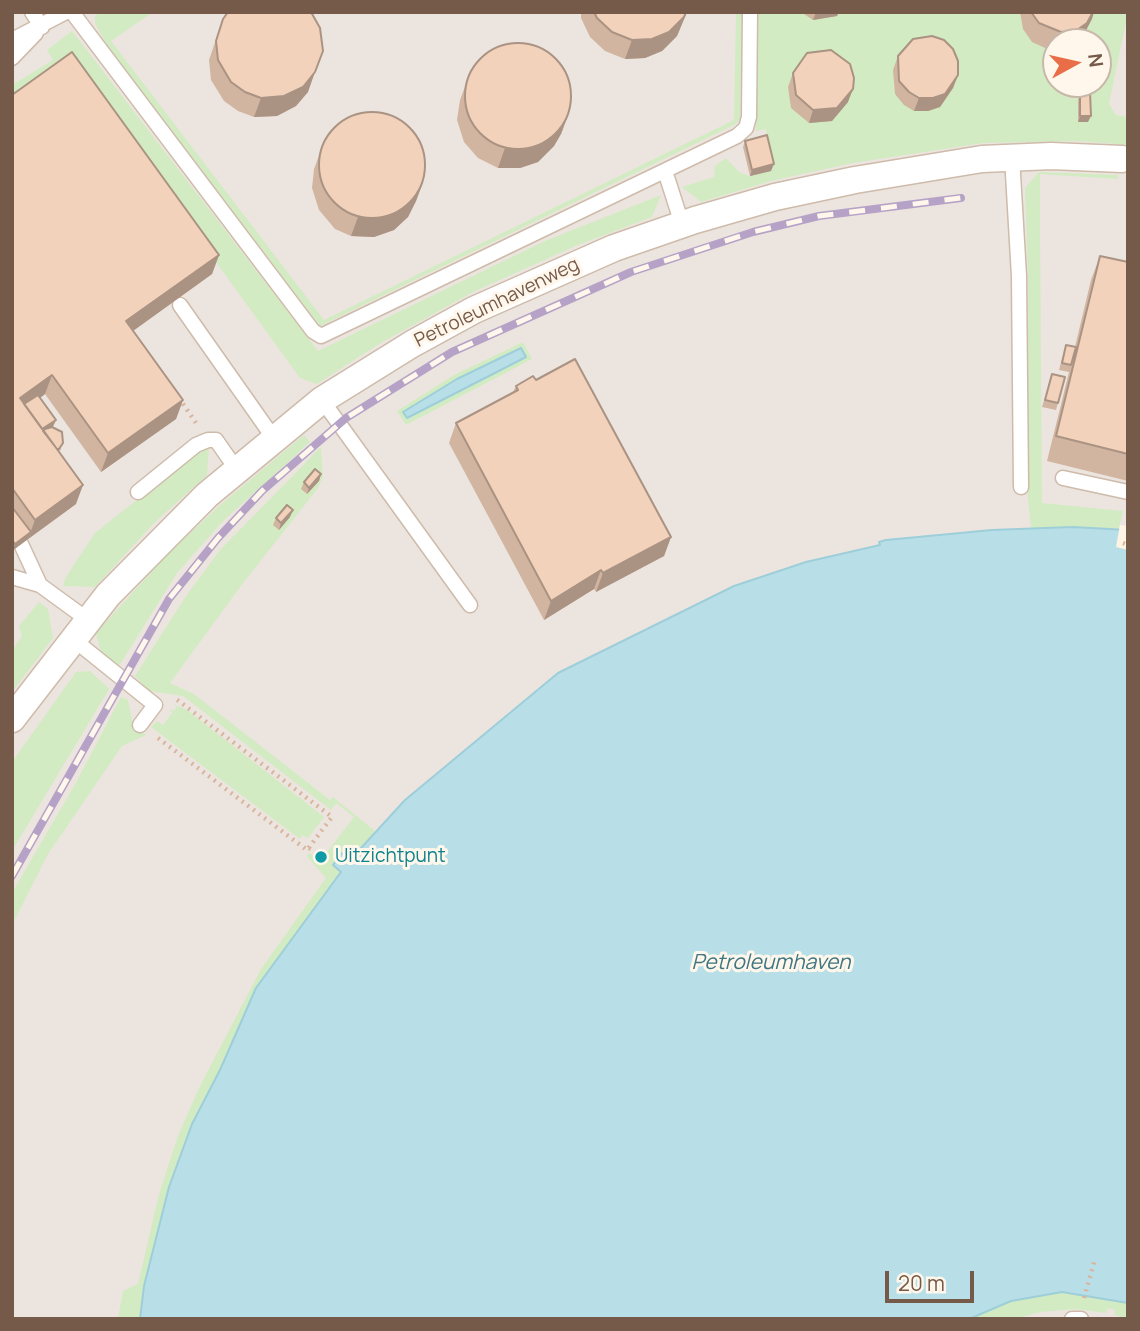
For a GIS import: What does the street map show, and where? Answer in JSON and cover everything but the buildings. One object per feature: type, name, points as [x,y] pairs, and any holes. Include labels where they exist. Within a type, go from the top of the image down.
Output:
[{"type":"street","name":"Petroleumhavenweg","points":[[12,719],[80,629],[156,543],[237,470],[322,400],[412,344],[474,310],[561,270],[682,224],[775,197],[855,180],[1012,157],[1125,160]]},
{"type":"lane","points":[[32,12],[42,27]]},
{"type":"lane","points":[[12,40],[42,27],[66,12]]},
{"type":"lane","points":[[72,12],[313,331],[321,335],[737,136],[746,128],[749,117],[750,12]]},
{"type":"lane","points":[[12,58],[42,27]]},
{"type":"lane","points":[[1012,157],[1020,276],[1021,487]]},
{"type":"lane","points":[[665,171],[682,224]]},
{"type":"lane","points":[[180,306],[275,440]]},
{"type":"lane","points":[[322,400],[470,605]]},
{"type":"lane","points":[[138,492],[196,445],[208,440],[216,440],[237,470]]},
{"type":"lane","points":[[1063,478],[1128,492]]},
{"type":"lane","points":[[21,544],[40,585],[155,705],[141,725]]},
{"type":"lane","points":[[12,577],[40,585]]},
{"type":"lane","points":[[1072,1319],[1081,1312]]},
{"type":"path","points":[[178,397],[208,440]]},
{"type":"path","points":[[155,705],[172,699],[180,700],[332,817],[309,848]]},
{"type":"path","points":[[141,725],[307,850],[309,848],[321,857]]},
{"type":"path","points":[[1081,1312],[1095,1259]]},
{"type":"shaded area","points":[[12,12],[1128,12],[1128,1319],[12,1319]]},
{"type":"green space","points":[[100,12],[153,12],[111,41],[324,320],[734,120],[736,12],[742,12],[740,118],[736,124],[320,326],[106,44],[95,23],[95,16]]},
{"type":"green space","points":[[758,12],[1128,12],[1112,89],[1112,28],[1042,28],[1042,98],[1110,98],[1109,104],[1116,115],[1128,117],[1128,145],[1078,141],[983,143],[853,163],[771,181],[701,202],[682,187],[714,177],[715,166],[726,158],[739,172],[749,176],[771,171],[772,161],[766,129],[756,131]]},
{"type":"green space","points":[[72,31],[318,351],[547,240],[661,195],[652,217],[578,245],[473,292],[379,344],[317,384],[300,378],[73,65],[12,104],[12,85],[53,60],[47,50]]},
{"type":"green space","points":[[1039,172],[1118,175],[1118,179],[1040,174],[1040,216],[1042,503],[1123,511],[1119,528],[1031,528],[1027,490],[1028,279],[1025,188]]},
{"type":"green space","points":[[523,342],[532,359],[406,425],[397,411],[454,375]],"holes":[[[521,349],[526,357],[407,418],[404,412],[457,379]]]},
{"type":"green space","points":[[304,435],[310,442],[222,522],[177,573],[119,666],[101,652],[96,633],[165,557],[219,506]]},
{"type":"green space","points":[[321,447],[323,477],[318,488],[243,583],[170,683],[194,694],[330,800],[333,797],[375,831],[350,860],[342,853],[333,865],[342,872],[256,988],[220,1070],[192,1124],[169,1187],[144,1286],[140,1319],[118,1319],[123,1291],[138,1284],[159,1194],[178,1136],[199,1088],[261,969],[326,878],[304,853],[307,856],[309,853],[320,861],[354,817],[336,803],[331,810],[183,696],[149,691],[135,676],[186,596],[220,550]]},
{"type":"green space","points":[[209,448],[207,475],[154,523],[95,587],[63,586],[95,533],[191,457]]},
{"type":"green space","points":[[39,602],[48,609],[53,638],[12,692],[12,651],[22,636],[19,626]]},
{"type":"green space","points":[[90,671],[109,689],[12,851],[12,762],[76,672]]},
{"type":"green space","points":[[121,697],[128,700],[133,725],[146,735],[122,746],[48,854],[12,925],[12,893],[77,781]]},
{"type":"green space","points":[[173,704],[187,710],[324,817],[308,838],[302,835],[300,839],[151,727],[157,721],[163,725],[172,713],[170,708],[174,711],[177,707]]},
{"type":"green space","points":[[1062,1292],[1128,1303],[1128,1319],[1114,1315],[1115,1310],[1108,1308],[1106,1313],[1076,1309],[1041,1312],[1014,1319],[969,1319],[1011,1301]]},
{"type":"water","points":[[521,348],[526,357],[407,418],[403,412],[457,379]]},
{"type":"water","name":"Petroleumhaven","points":[[1072,527],[1128,530],[1128,1303],[1062,1292],[1011,1301],[969,1319],[140,1319],[144,1286],[169,1187],[192,1124],[220,1070],[256,988],[341,872],[333,865],[342,853],[351,859],[405,800],[558,673],[734,586],[806,562],[880,545],[879,542],[886,540],[992,530]]},
{"type":"pier","points":[[1120,525],[1128,526],[1128,550],[1116,547]]},
{"type":"railway","points":[[12,876],[169,599],[218,538],[262,491],[346,418],[452,352],[631,272],[753,232],[819,216],[961,198]]},
{"type":"place","name":"Uitzichtpunt","points":[[321,857]]}]
